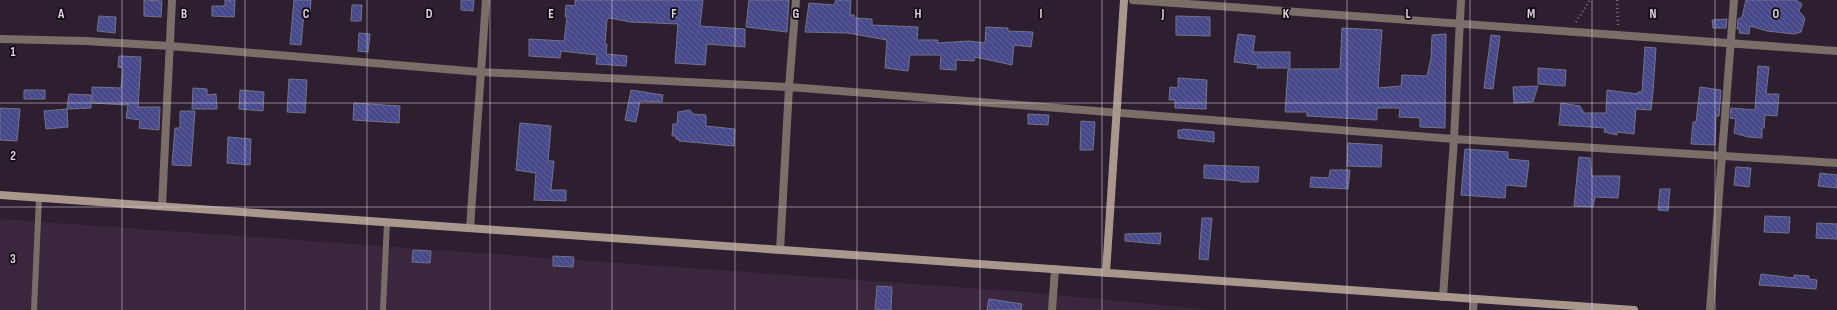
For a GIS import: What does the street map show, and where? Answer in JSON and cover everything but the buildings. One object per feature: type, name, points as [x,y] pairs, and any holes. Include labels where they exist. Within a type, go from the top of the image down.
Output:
[{"type":"street","points":[[162,206],[172,0]]},
{"type":"street","points":[[470,228],[486,0]]},
{"type":"street","points":[[780,250],[789,87],[796,0]]},
{"type":"street","points":[[1106,273],[1124,0]]},
{"type":"street","points":[[1133,0],[1837,51]]},
{"type":"street","points":[[1443,297],[1454,139],[1461,0]]},
{"type":"street","points":[[1710,310],[1734,0]]},
{"type":"street","points":[[0,39],[85,41],[170,46],[480,72],[789,87],[1454,139],[1837,163]]},
{"type":"street","points":[[0,195],[1634,310]]},
{"type":"street","points":[[1052,310],[1055,269]]},
{"type":"street","points":[[1473,310],[1474,299]]},
{"type":"lane","points":[[34,310],[39,198]]},
{"type":"lane","points":[[383,310],[387,222]]},
{"type":"path","points":[[1570,32],[1590,0]]},
{"type":"path","points":[[1617,0],[1618,36]]},
{"type":"shaded area","points":[[0,219],[1026,292],[1212,310],[0,310]]}]
